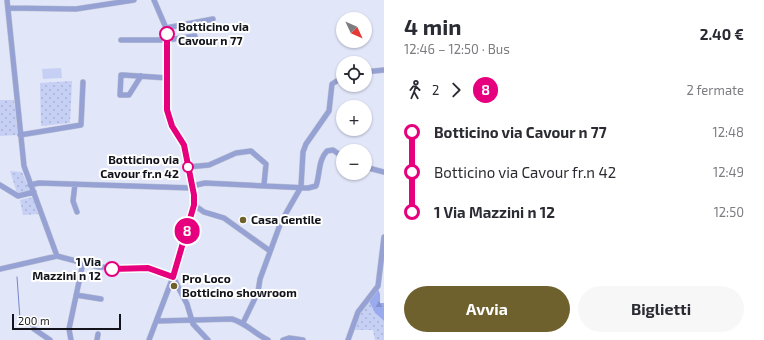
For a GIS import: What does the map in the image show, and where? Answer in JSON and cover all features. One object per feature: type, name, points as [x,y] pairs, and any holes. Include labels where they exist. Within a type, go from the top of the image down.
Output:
[{"type":"street","points":[[0,6],[7,5],[76,9],[134,0]]},
{"type":"street","points":[[149,340],[173,277],[194,205],[184,145],[168,116],[166,28],[154,0]]},
{"type":"street","points":[[7,5],[24,166],[57,256]]},
{"type":"street","points":[[166,28],[214,19]]},
{"type":"street","points":[[121,40],[167,40],[195,36]]},
{"type":"street","points":[[372,71],[384,70]]},
{"type":"street","points":[[141,76],[129,95],[120,95],[121,75],[141,76],[168,78]]},
{"type":"street","points":[[243,323],[258,292],[260,279],[281,222],[301,187],[305,148],[310,138],[329,111],[332,84],[336,81]]},
{"type":"street","points":[[20,135],[81,125],[83,82]]},
{"type":"street","points":[[30,185],[39,183],[192,187],[205,183],[308,188],[316,186],[319,178],[319,168],[328,151],[333,150],[336,152]]},
{"type":"street","points":[[188,167],[209,166],[236,153],[251,151],[266,164],[264,186]]},
{"type":"street","points":[[372,169],[384,172]]},
{"type":"street","points":[[75,184],[73,201],[76,212]]},
{"type":"street","points":[[0,185],[18,196],[34,192]]},
{"type":"street","points":[[194,205],[204,212],[224,218],[270,251]]},
{"type":"street","points":[[378,286],[384,236]]},
{"type":"street","points":[[0,269],[57,256],[110,269],[148,268],[173,277],[187,304],[191,319],[198,331],[208,340]]},
{"type":"street","points":[[71,340],[69,329],[83,263]]},
{"type":"street","points":[[348,340],[358,312],[378,286],[384,274]]},
{"type":"street","points":[[76,295],[101,299]]},
{"type":"street","points":[[156,321],[232,319],[243,323],[256,334],[268,340]]},
{"type":"street","points":[[34,329],[50,340]]},
{"type":"street","points":[[97,340],[98,334]]},
{"type":"street","points":[[283,340],[289,338],[303,340]]},
{"type":"shaded area","points":[[61,68],[62,78],[43,79],[42,69]]},
{"type":"shaded area","points":[[72,81],[70,123],[41,126],[40,83]]},
{"type":"shaded area","points":[[0,100],[14,100],[18,135],[0,136]]},
{"type":"shaded area","points":[[10,171],[22,172],[30,191],[17,193]]},
{"type":"shaded area","points":[[33,197],[39,214],[23,215],[20,200]]},
{"type":"shaded area","points":[[369,301],[375,313],[384,321],[384,340],[375,340],[373,330],[352,330],[360,312]]},
{"type":"green space","points":[[378,289],[380,294],[380,303],[384,303],[384,321],[375,313],[369,301]]},
{"type":"waterway","points":[[17,277],[20,319],[24,323],[31,326]]},
{"type":"bus line","name":"8","points":[[112,269],[148,268],[173,277],[194,205],[194,195],[184,145],[172,126],[167,110],[167,34]]},
{"type":"place","name":"Botticino via Cavour n 77","points":[[167,34]]},
{"type":"place","name":"Botticino via Cavour fr.n 42","points":[[188,167]]},
{"type":"place","name":"Casa Gentile","points":[[243,220]]},
{"type":"place","name":"1 Via Mazzini n 12","points":[[112,269]]},
{"type":"place","name":"Pro Loco Botticino showroom","points":[[174,286]]}]
